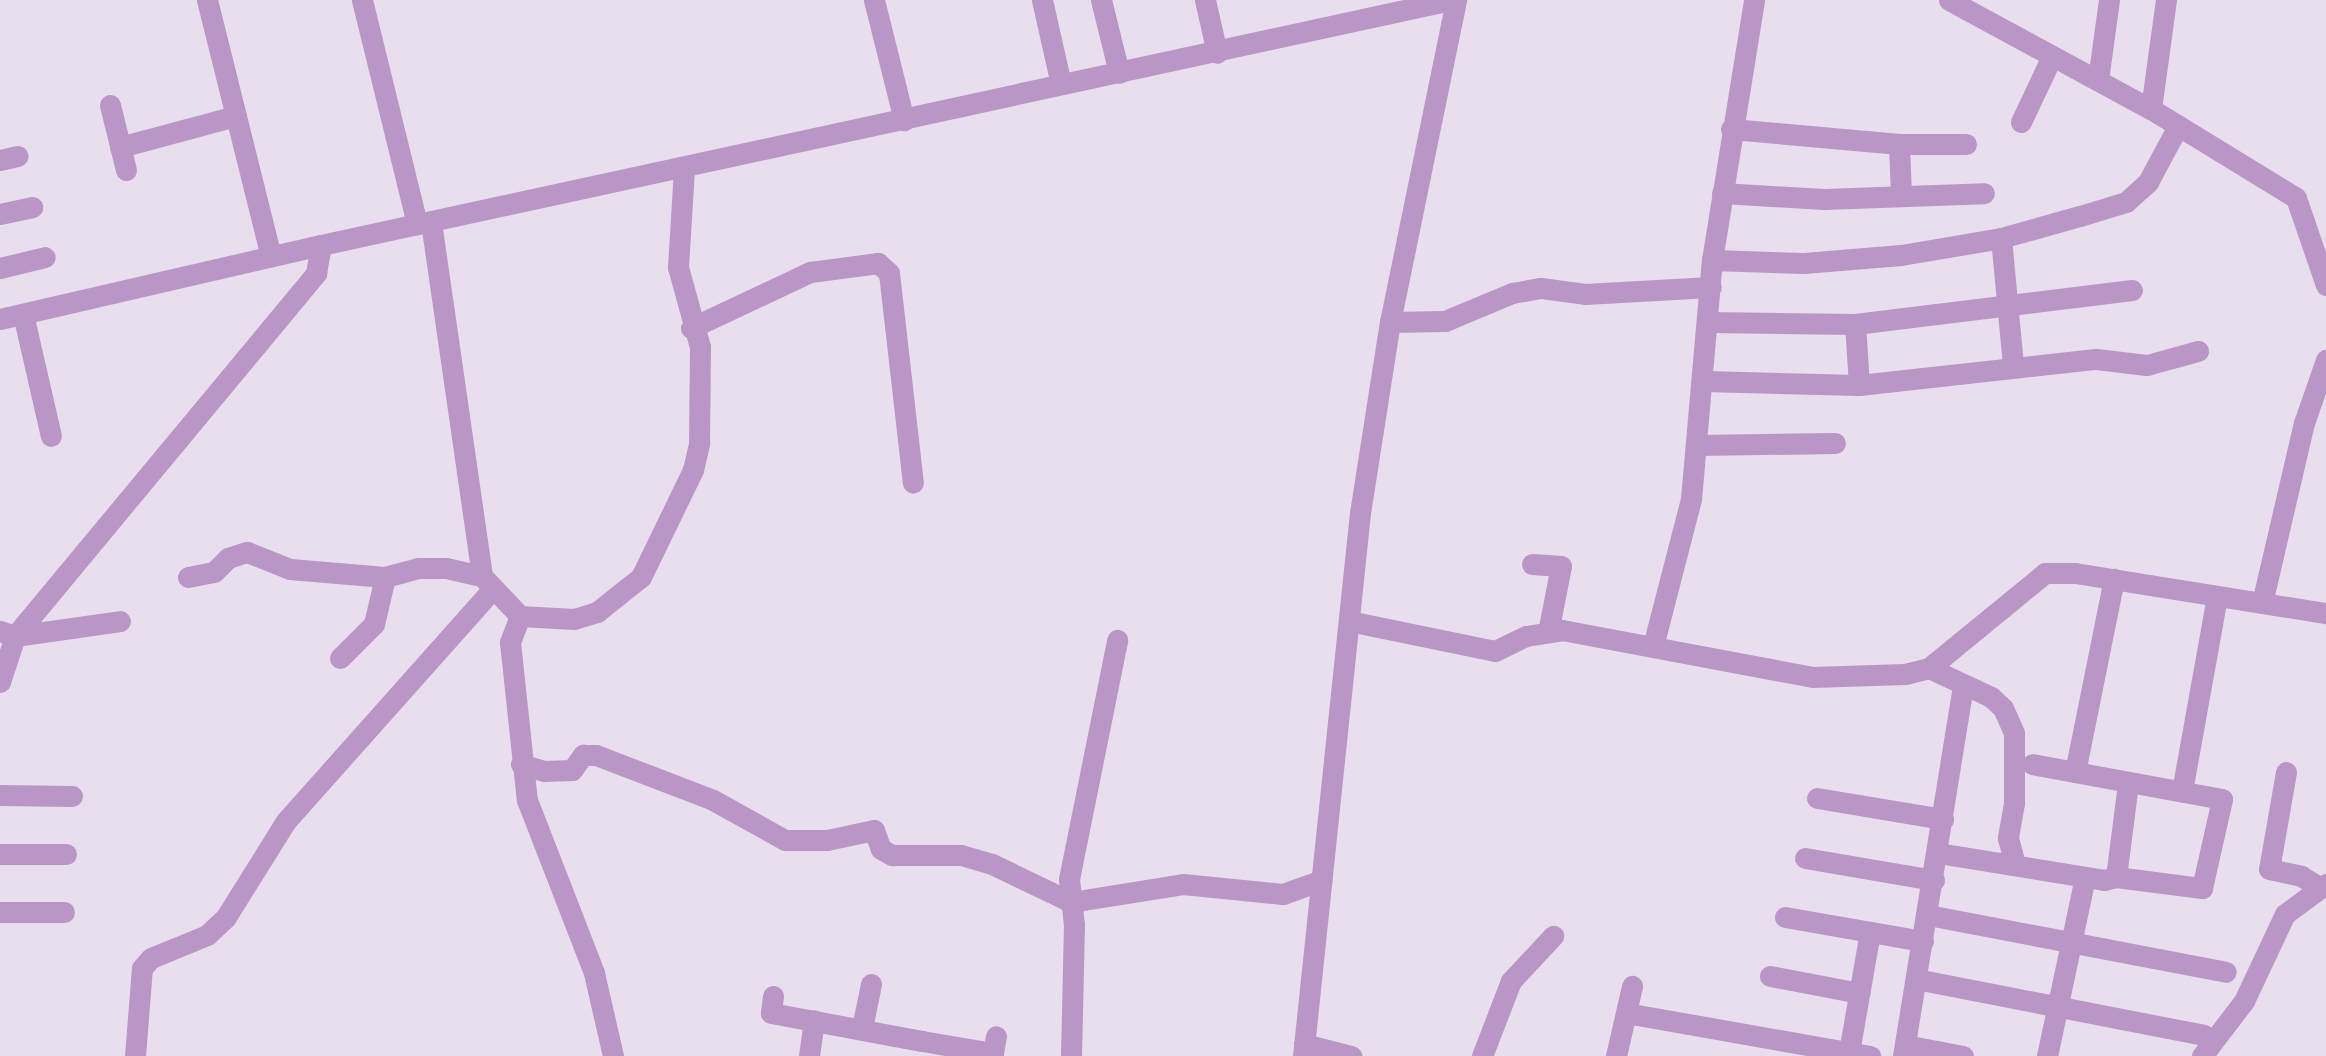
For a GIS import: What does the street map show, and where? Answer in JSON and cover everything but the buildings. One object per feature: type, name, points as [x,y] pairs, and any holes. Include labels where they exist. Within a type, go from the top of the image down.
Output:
[{"type":"street","points":[[206,0],[271,256]]},
{"type":"street","points":[[362,0],[424,223],[487,583]]},
{"type":"street","points":[[874,0],[904,120]]},
{"type":"street","points":[[1042,0],[1061,84]]},
{"type":"street","points":[[1101,0],[1119,73]]},
{"type":"street","points":[[1205,0],[1217,52]]},
{"type":"street","points":[[0,319],[321,244],[684,169],[1450,0]]},
{"type":"street","points":[[1351,1056],[1304,1050],[1360,513],[1390,322],[1456,0]]},
{"type":"street","points":[[1653,646],[1691,499],[1704,381],[1712,260],[1731,129],[1754,0]]},
{"type":"street","points":[[1949,0],[2151,109],[2297,198],[2326,285]]},
{"type":"street","points":[[2098,80],[2109,0]]},
{"type":"street","points":[[2151,109],[2166,0]]},
{"type":"street","points":[[2021,122],[2052,56]]},
{"type":"street","points":[[110,105],[126,170]]},
{"type":"street","points":[[120,147],[236,116]]},
{"type":"street","points":[[1712,260],[1804,263],[1901,255],[2001,238],[2126,202],[2148,182],[2178,126]]},
{"type":"street","points":[[1731,129],[1899,144],[1966,144]]},
{"type":"street","points":[[1899,144],[1901,195]]},
{"type":"street","points":[[188,577],[214,572],[228,558],[247,552],[290,569],[384,577],[418,568],[487,583],[520,616],[574,619],[597,612],[641,577],[693,470],[699,443],[700,347],[691,328],[678,267],[684,169]]},
{"type":"street","points":[[1722,193],[1824,199],[1984,193]]},
{"type":"street","points":[[0,214],[32,207]]},
{"type":"street","points":[[2001,238],[2014,366]]},
{"type":"street","points":[[0,682],[7,634],[316,273],[321,244]]},
{"type":"street","points":[[0,268],[45,257]]},
{"type":"street","points":[[691,328],[810,272],[878,263],[890,273],[913,483]]},
{"type":"street","points":[[1390,322],[1445,321],[1512,293],[1541,288],[1586,293],[1711,287]]},
{"type":"street","points":[[1709,322],[1855,324],[2132,290]]},
{"type":"street","points":[[23,314],[51,436]]},
{"type":"street","points":[[1855,324],[1859,385]]},
{"type":"street","points":[[1704,381],[1859,385],[2096,359],[2147,365],[2198,351]]},
{"type":"street","points":[[2262,603],[2304,423],[2326,360]]},
{"type":"street","points":[[1697,445],[1835,443]]},
{"type":"street","points":[[1532,564],[1561,566],[1548,632]]},
{"type":"street","points":[[1349,621],[1495,652],[1526,636],[1562,630],[1812,677],[1905,674],[1929,667],[2045,573],[2114,579],[2326,613]]},
{"type":"street","points":[[340,658],[374,624],[384,577]]},
{"type":"street","points":[[2075,772],[2114,579]]},
{"type":"street","points":[[135,1056],[142,968],[151,958],[207,935],[226,917],[286,821],[487,583]]},
{"type":"street","points":[[2182,791],[2217,596]]},
{"type":"street","points":[[520,616],[510,642],[521,764],[534,827],[594,973],[613,1056]]},
{"type":"street","points":[[7,634],[120,621]]},
{"type":"street","points":[[1071,1056],[1074,925],[1071,902],[1078,823],[1118,640]]},
{"type":"street","points":[[1929,667],[1963,687],[1991,697],[2003,708],[2014,733],[2014,803],[2008,838],[2014,864]]},
{"type":"street","points":[[1963,687],[1934,880],[1904,1050],[1963,1056]]},
{"type":"street","points":[[521,764],[544,771],[572,770],[583,755],[596,755],[713,800],[785,840],[827,840],[874,830],[881,849],[892,855],[961,855],[992,864],[1071,902],[1183,884],[1283,894],[1322,880]]},
{"type":"street","points":[[1938,853],[2085,877],[2116,877],[2202,888],[2222,799],[2032,764]]},
{"type":"street","points":[[1916,979],[2058,1006],[2203,1046],[2244,1001],[2285,914],[2323,886],[2301,876],[2269,869],[2286,772]]},
{"type":"street","points":[[2116,877],[2129,783]]},
{"type":"street","points":[[0,795],[72,796]]},
{"type":"street","points":[[1817,798],[1943,819]]},
{"type":"street","points":[[0,854],[66,855]]},
{"type":"street","points":[[1805,858],[1934,880]]},
{"type":"street","points":[[2047,1056],[2085,877]]},
{"type":"street","points":[[0,912],[64,912]]},
{"type":"street","points":[[1928,915],[2226,972]]},
{"type":"street","points":[[1785,917],[1923,941]]},
{"type":"street","points":[[1849,1052],[1870,932]]},
{"type":"street","points":[[1482,1056],[1511,981],[1553,936]]},
{"type":"street","points":[[1770,976],[1859,993]]},
{"type":"street","points":[[862,1028],[871,984]]},
{"type":"street","points":[[1616,1056],[1632,986]]},
{"type":"street","points":[[773,996],[771,1013],[862,1028],[921,1048],[993,1053],[996,1036]]},
{"type":"street","points":[[1626,1013],[1870,1056]]},
{"type":"street","points":[[809,1056],[814,1020]]}]
